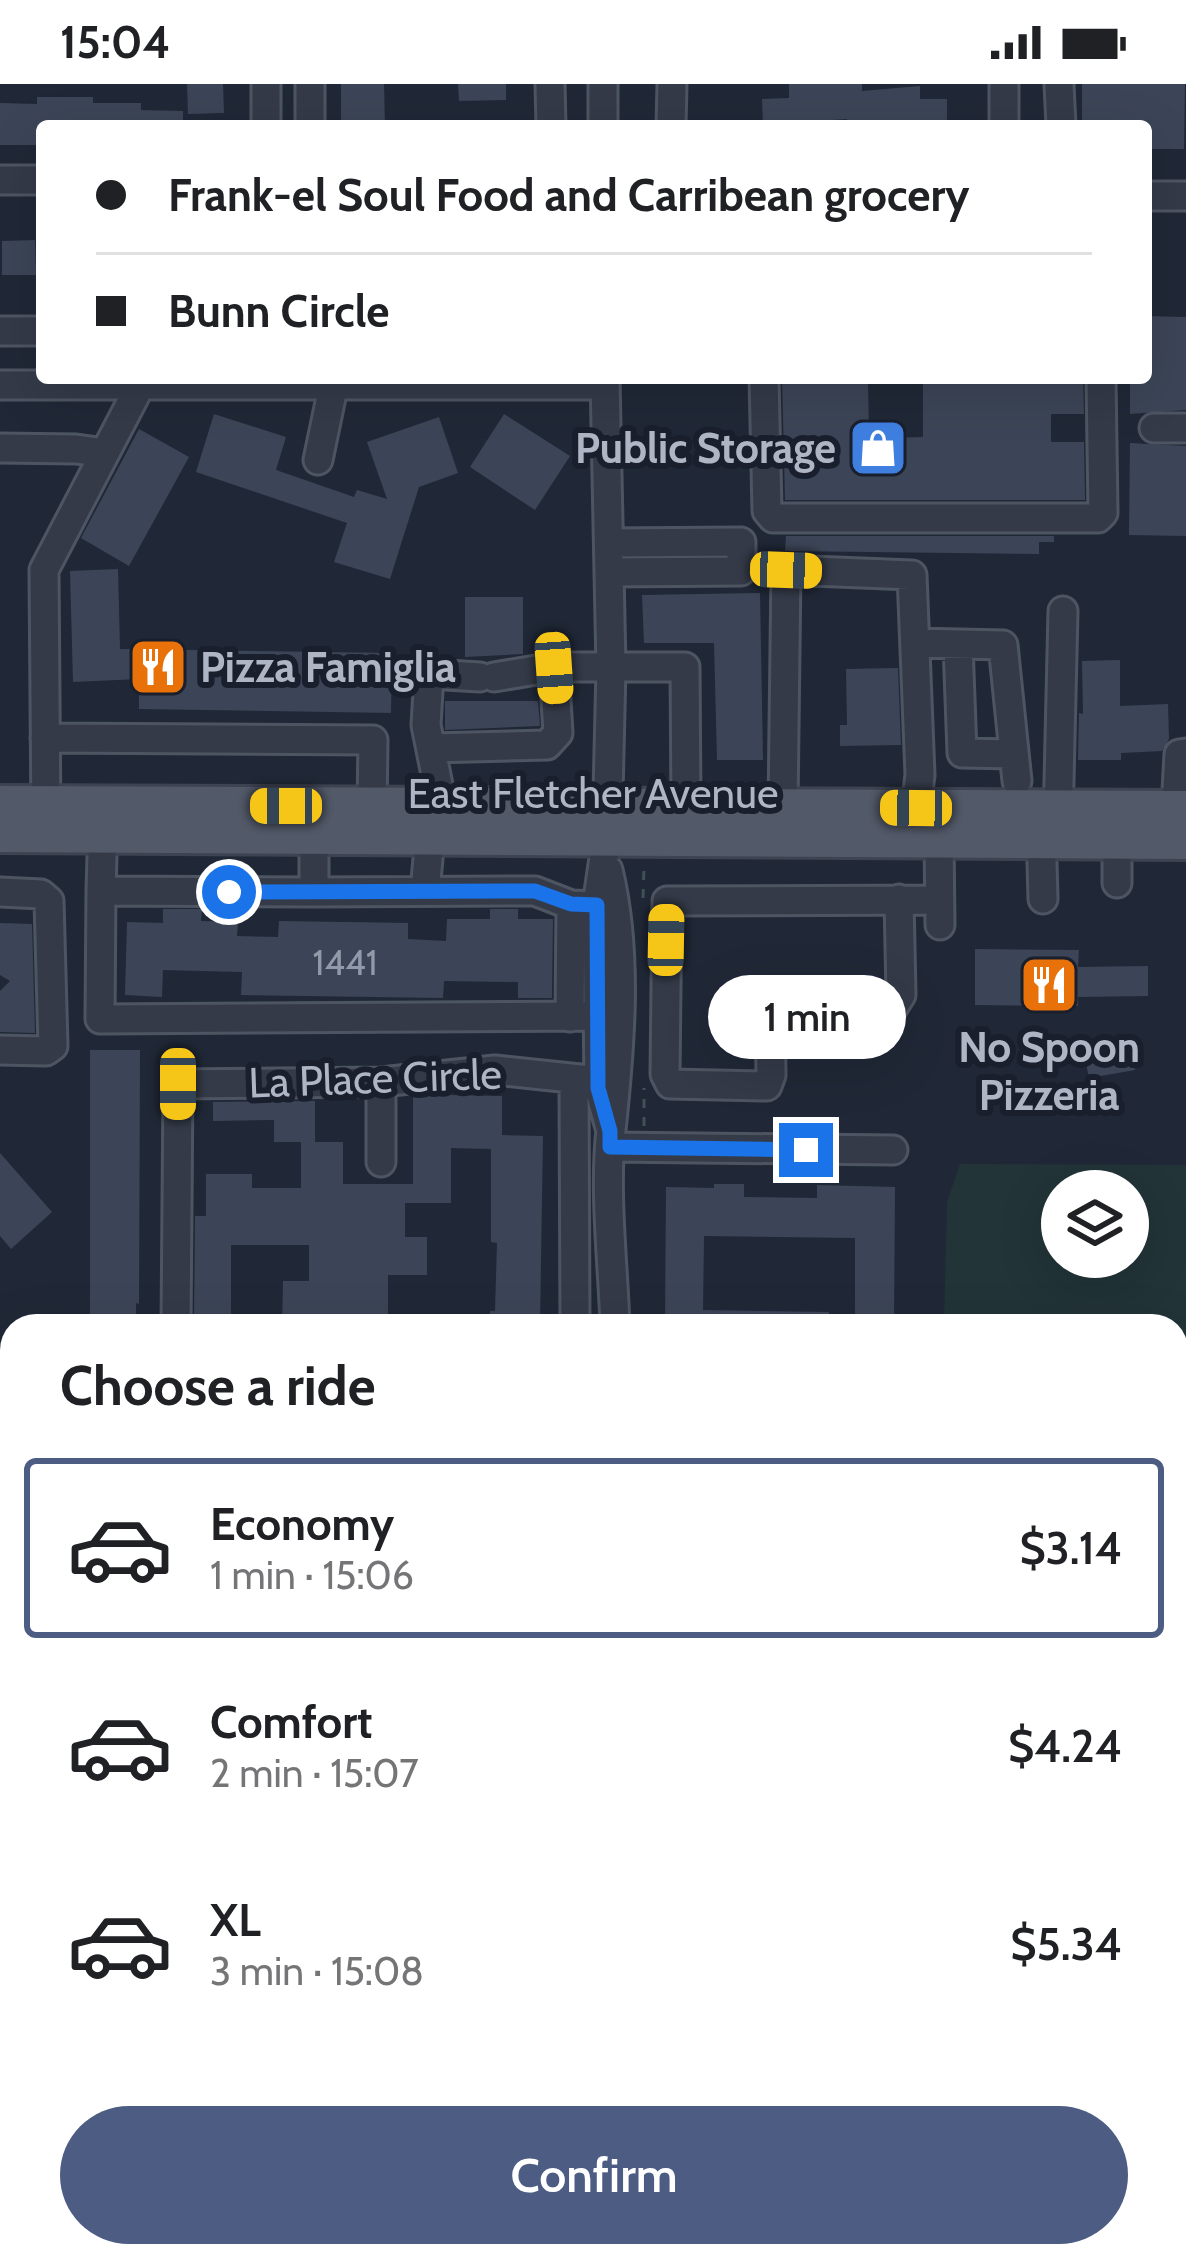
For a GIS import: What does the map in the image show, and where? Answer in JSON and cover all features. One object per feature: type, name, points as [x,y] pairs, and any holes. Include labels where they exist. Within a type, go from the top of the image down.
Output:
[{"type":"main road","name":"East Fletcher Avenue","points":[[0,804],[46,819],[372,806],[433,822],[607,834],[939,839],[1033,810]]},
{"type":"main road","name":"East Fletcher Avenue","points":[[607,834],[686,806],[1033,810],[1117,825],[1181,825]]},
{"type":"main road","name":"East Fletcher Avenue","points":[[0,834],[46,819]]},
{"type":"main road","name":"East Fletcher Avenue","points":[[103,819],[314,837],[433,822]]},
{"type":"street","points":[[266,84],[266,120]]},
{"type":"street","points":[[310,84],[310,120]]},
{"type":"street","points":[[550,84],[550,120]]},
{"type":"street","points":[[603,84],[603,120]]},
{"type":"street","points":[[671,120],[672,84]]},
{"type":"street","points":[[1004,84],[1004,120]]},
{"type":"street","points":[[1059,84],[1060,120]]},
{"type":"street","points":[[0,179],[36,180]]},
{"type":"street","points":[[1152,196],[1186,196]]},
{"type":"street","points":[[0,331],[36,332]]},
{"type":"street","points":[[0,385],[47,384]]},
{"type":"street","points":[[46,819],[44,569],[141,384]]},
{"type":"street","points":[[318,460],[334,384]]},
{"type":"street","points":[[453,384],[580,384]]},
{"type":"street","points":[[576,1314],[586,1081],[616,905],[607,834],[610,668],[605,384]]},
{"type":"street","points":[[764,384],[767,512],[773,518],[945,520],[1099,518],[1103,513],[1101,384]]},
{"type":"street","points":[[1154,428],[1186,428]]},
{"type":"street","points":[[0,448],[76,448],[105,454]]},
{"type":"street","points":[[609,543],[741,542],[741,571],[609,572]]},
{"type":"street","points":[[783,807],[786,570],[912,575],[920,775],[916,808]]},
{"type":"street","points":[[1033,810],[1063,611]]},
{"type":"street","points":[[915,643],[1003,645],[1033,810],[1043,899]]},
{"type":"street","points":[[958,644],[962,753],[1033,810]]},
{"type":"street","points":[[431,748],[547,745],[558,733],[554,668]]},
{"type":"street","points":[[425,891],[438,785],[426,725],[429,674],[487,677],[554,668],[685,668],[686,806]]},
{"type":"street","points":[[45,738],[373,740],[372,806]]},
{"type":"street","points":[[1181,825],[1184,748]]},
{"type":"street","points":[[103,819],[100,1019],[666,1018]]},
{"type":"street","points":[[1117,825],[1117,884]]},
{"type":"street","points":[[607,834],[584,905],[595,1017],[618,1088],[610,1139],[615,1314]]},
{"type":"street","points":[[314,837],[314,892]]},
{"type":"street","points":[[899,899],[901,994],[894,1006],[770,1004],[767,1086],[670,1084],[665,1074],[667,901],[899,899],[939,912],[939,839]]},
{"type":"street","points":[[101,891],[535,891],[584,905]]},
{"type":"street","points":[[0,892],[41,894],[49,901],[52,1046],[46,1051],[0,1050]]},
{"type":"street","name":"La Place Circle","points":[[176,1314],[178,1084],[381,1082],[495,1070],[586,1081]]},
{"type":"street","points":[[586,1081],[610,1139]]},
{"type":"street","points":[[381,1082],[381,1162]]},
{"type":"street","points":[[610,1139],[893,1150]]},
{"type":"shaded area","points":[[960,1164],[1186,1165],[1186,1314],[944,1314],[947,1202]]},
{"type":"building","points":[[187,84],[223,84],[224,113],[188,114]]},
{"type":"building","points":[[341,84],[384,84],[385,120],[341,120]]},
{"type":"building","points":[[458,84],[506,84],[506,100],[459,101]]},
{"type":"building","points":[[789,84],[862,84],[862,91],[920,86],[920,99],[947,99],[947,120],[763,120],[762,99],[789,98]]},
{"type":"building","points":[[1082,84],[1185,84],[1184,149],[1152,149],[1152,120],[1082,120]]},
{"type":"building","points":[[37,97],[93,97],[93,103],[141,103],[141,110],[183,111],[183,120],[36,120],[36,145],[0,145],[0,103],[37,104]]},
{"type":"building","points":[[35,240],[36,275],[2,275],[2,241]]},
{"type":"building","points":[[1152,316],[1186,317],[1186,410],[1130,414],[1130,384],[1152,384]]},
{"type":"building","points":[[782,384],[868,384],[869,437],[887,438],[923,437],[923,384],[1083,384],[1084,414],[1051,414],[1051,442],[1084,442],[1085,500],[785,500]]},
{"type":"building","points":[[214,414],[286,437],[276,470],[354,497],[357,490],[387,499],[367,442],[439,417],[458,473],[419,487],[390,579],[334,562],[347,523],[196,472]]},
{"type":"building","points":[[504,414],[570,456],[535,510],[470,467]]},
{"type":"building","points":[[139,429],[189,457],[129,566],[81,538]]},
{"type":"building","points":[[1130,443],[1186,446],[1186,536],[1129,535]]},
{"type":"building","points":[[786,536],[1054,536],[1054,542],[1039,542],[1039,554],[785,551]]},
{"type":"building","points":[[118,569],[120,649],[392,653],[391,713],[139,709],[139,679],[73,682],[70,571]]},
{"type":"building","points":[[760,593],[763,760],[717,760],[714,643],[644,643],[642,595]]},
{"type":"building","points":[[465,597],[523,597],[523,654],[465,657]]},
{"type":"building","points":[[1120,660],[1120,706],[1168,704],[1169,739],[1162,751],[1121,753],[1121,760],[1078,760],[1082,661]]},
{"type":"building","points":[[898,668],[901,745],[840,746],[840,725],[847,725],[846,669]]},
{"type":"building","points":[[445,701],[538,701],[540,726],[445,730]]},
{"type":"building","points":[[163,909],[202,909],[201,921],[238,922],[237,936],[278,937],[279,921],[408,923],[408,939],[446,941],[447,919],[490,919],[490,909],[518,909],[518,919],[553,919],[552,998],[518,998],[518,982],[444,981],[443,998],[241,995],[242,972],[163,970],[162,997],[125,995],[127,922],[163,923]]},
{"type":"building","points":[[0,923],[32,924],[35,1033],[0,1032],[0,991],[10,981],[0,975]]},
{"type":"building","points":[[975,949],[1079,950],[1078,967],[1148,966],[1148,996],[1078,997],[1078,1006],[975,1005]]},
{"type":"building","points":[[1130,1044],[1135,1070],[1089,1078],[1084,1053]]},
{"type":"building","points":[[90,1050],[140,1050],[139,1304],[136,1314],[90,1314]]},
{"type":"building","points":[[502,1096],[502,1135],[543,1136],[540,1314],[490,1314],[495,1311],[497,1243],[491,1242],[491,1149],[451,1148],[451,1203],[405,1203],[405,1237],[427,1237],[427,1275],[388,1275],[388,1314],[282,1314],[283,1281],[309,1281],[309,1245],[231,1245],[231,1314],[194,1314],[195,1216],[206,1216],[206,1174],[252,1174],[252,1188],[301,1188],[301,1142],[274,1142],[274,1120],[213,1121],[213,1102],[315,1101],[315,1142],[343,1142],[343,1184],[413,1184],[413,1097]]},
{"type":"building","points":[[0,1153],[52,1212],[11,1249],[0,1236]]},
{"type":"building","points":[[714,1184],[744,1184],[744,1197],[817,1198],[817,1185],[895,1187],[894,1314],[855,1314],[855,1238],[704,1236],[703,1310],[829,1314],[665,1314],[666,1187],[714,1188]]},
{"type":"place","name":"Public Storage","points":[[878,448]]},
{"type":"place","name":"Pizza Famiglia","points":[[158,667]]},
{"type":"place","name":"No Spoon Pizzeria","points":[[1049,985]]},
{"type":"route","points":[[229,892],[535,891],[571,904],[597,905],[598,1088],[610,1147],[806,1150]]}]
